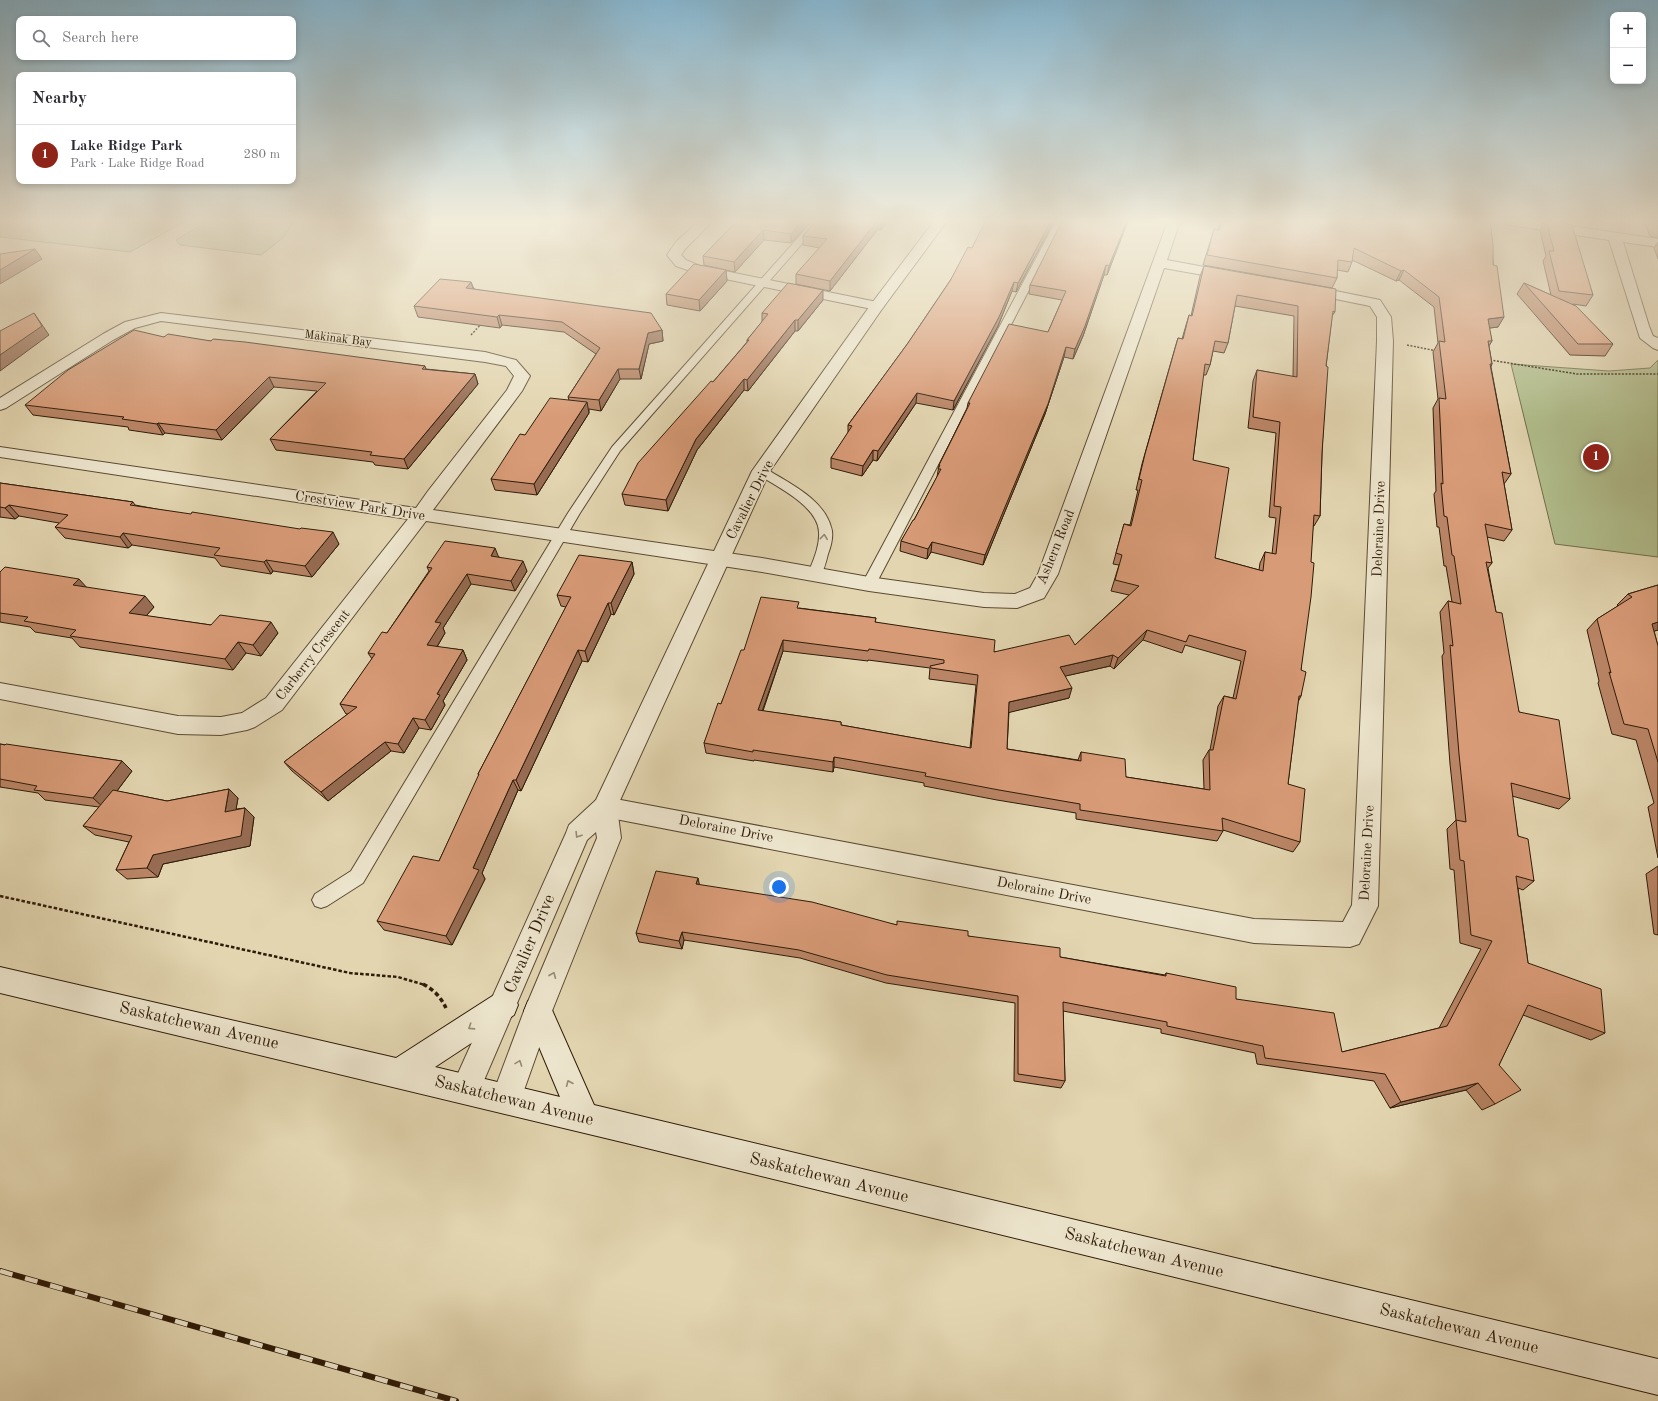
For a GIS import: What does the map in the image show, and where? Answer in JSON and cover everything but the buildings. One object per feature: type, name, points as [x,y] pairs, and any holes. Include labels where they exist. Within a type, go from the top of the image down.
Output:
[{"type":"street","points":[[785,286],[877,306]]},
{"type":"street","name":"Cavalier Drive","points":[[466,1089],[578,833],[605,806],[761,471],[892,286]]},
{"type":"street","name":"Ashern Road","points":[[720,559],[869,584],[984,600],[1017,601],[1037,593],[1048,574],[1151,286]]},
{"type":"street","name":"Deloraine Drive","points":[[605,806],[1254,931],[1350,935],[1365,906],[1385,341],[1384,317],[1375,304],[1344,296],[1292,286]]},
{"type":"street","points":[[1630,286],[1647,338],[1658,345]]},
{"type":"street","name":"Makinak Bay","points":[[0,405],[108,337],[130,325],[161,318],[201,321],[455,353],[511,362],[522,376],[514,392],[434,495],[421,515]]},
{"type":"street","name":"Crestview Park Drive","points":[[0,452],[720,559]]},
{"type":"street","name":"Carberry Crescent","points":[[0,691],[178,725],[221,726],[247,721],[274,704],[421,515]]},
{"type":"street","points":[[506,1099],[538,1011],[609,838],[605,806]]},
{"type":"street","name":"Saskatchewan Avenue","points":[[0,980],[400,1073],[585,1119],[1658,1377]]},
{"type":"street","points":[[400,1073],[504,1005]]},
{"type":"street","points":[[538,1011],[585,1119]]},
{"type":"lane","points":[[321,900],[357,877],[591,485],[616,448],[760,286]]},
{"type":"lane","points":[[869,584],[1026,286]]},
{"type":"lane","points":[[761,471],[817,510],[825,527],[824,547],[815,574]]},
{"type":"path","points":[[455,353],[486,318]]},
{"type":"path","points":[[1385,341],[1440,351]]},
{"type":"path","points":[[1487,360],[1576,374],[1658,374]]},
{"type":"path","points":[[0,896],[350,973],[403,978],[425,985],[438,994],[448,1011]]},
{"type":"green space","points":[[1658,360],[1658,557],[1555,544],[1511,364],[1609,371],[1650,368]]},
{"type":"railway","points":[[0,1271],[456,1401]]},
{"type":"place","name":"Lake Ridge Park","points":[[1596,457]]}]
